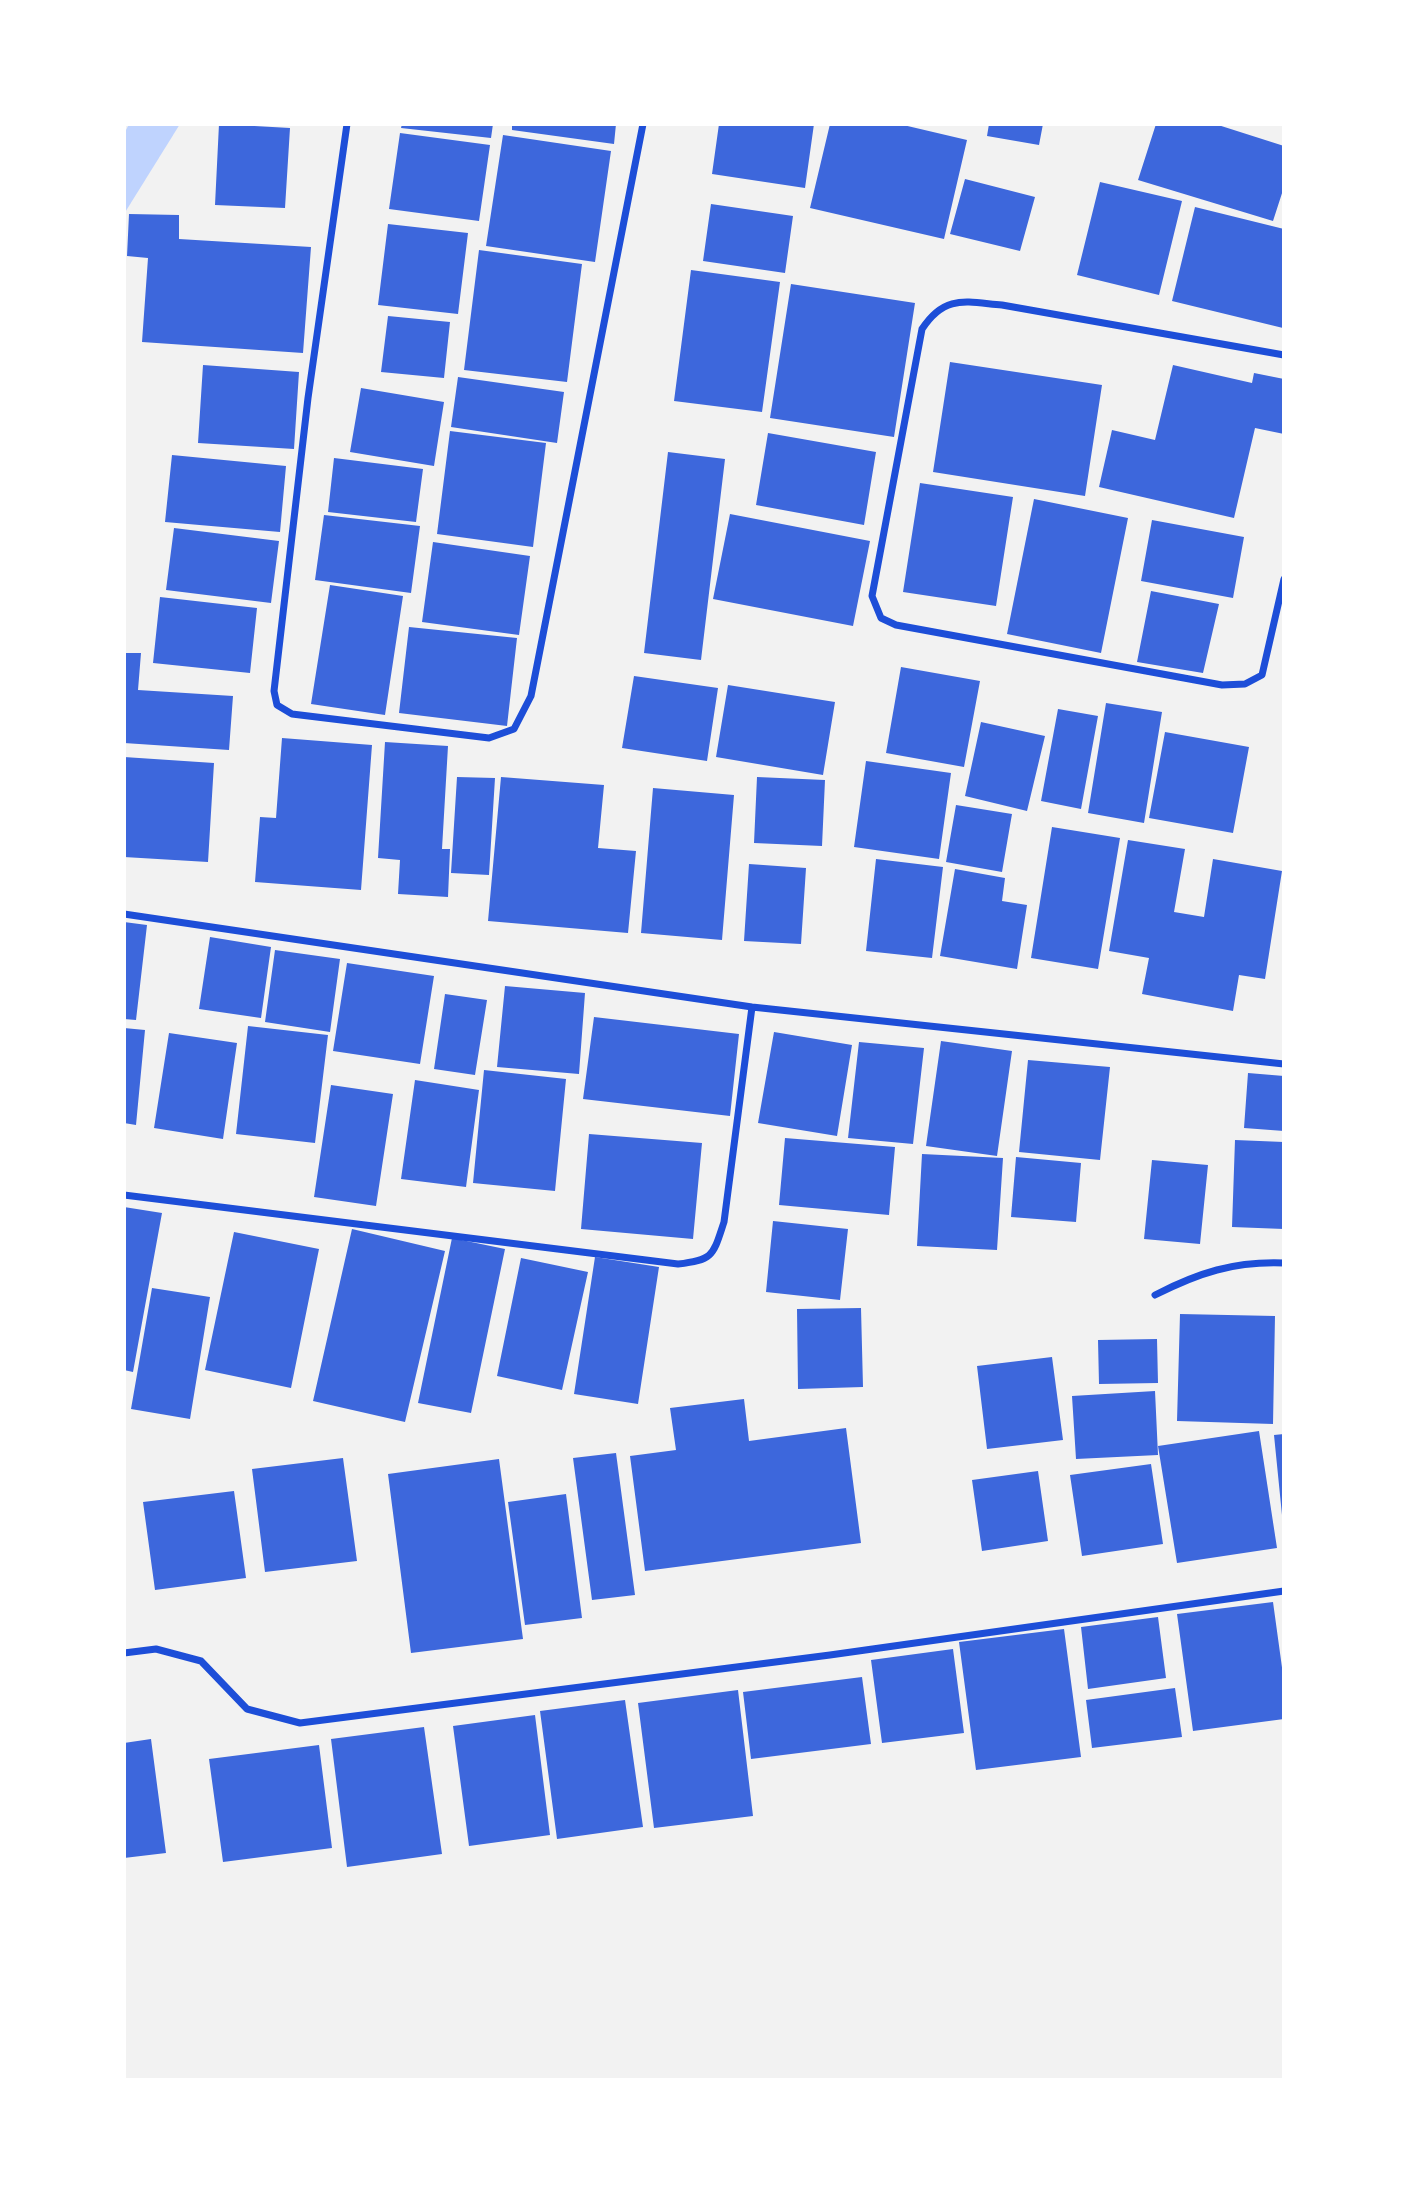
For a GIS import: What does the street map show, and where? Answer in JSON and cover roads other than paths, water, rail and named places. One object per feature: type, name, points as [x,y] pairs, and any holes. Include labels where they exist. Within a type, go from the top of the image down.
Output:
[{"type":"street","points":[[347,124],[308,398],[274,691],[277,705],[292,714],[489,738],[514,729],[531,696],[643,124]]},
{"type":"street","points":[[1284,355],[1002,305],[958,302],[942,306],[922,328],[872,596],[881,618],[896,625],[1222,685],[1245,684],[1262,675],[1284,579]]},
{"type":"street","points":[[124,914],[752,1007],[1284,1064]]},
{"type":"street","points":[[124,1195],[678,1264],[703,1261],[713,1254],[724,1222],[752,1007]]},
{"type":"street","points":[[1155,1295],[1195,1274],[1254,1262],[1284,1264]]},
{"type":"street","points":[[124,1653],[156,1649],[201,1661],[247,1709],[300,1723],[1284,1591]]},
{"type":"water","points":[[129,124],[180,124],[124,214],[124,134]]}]
